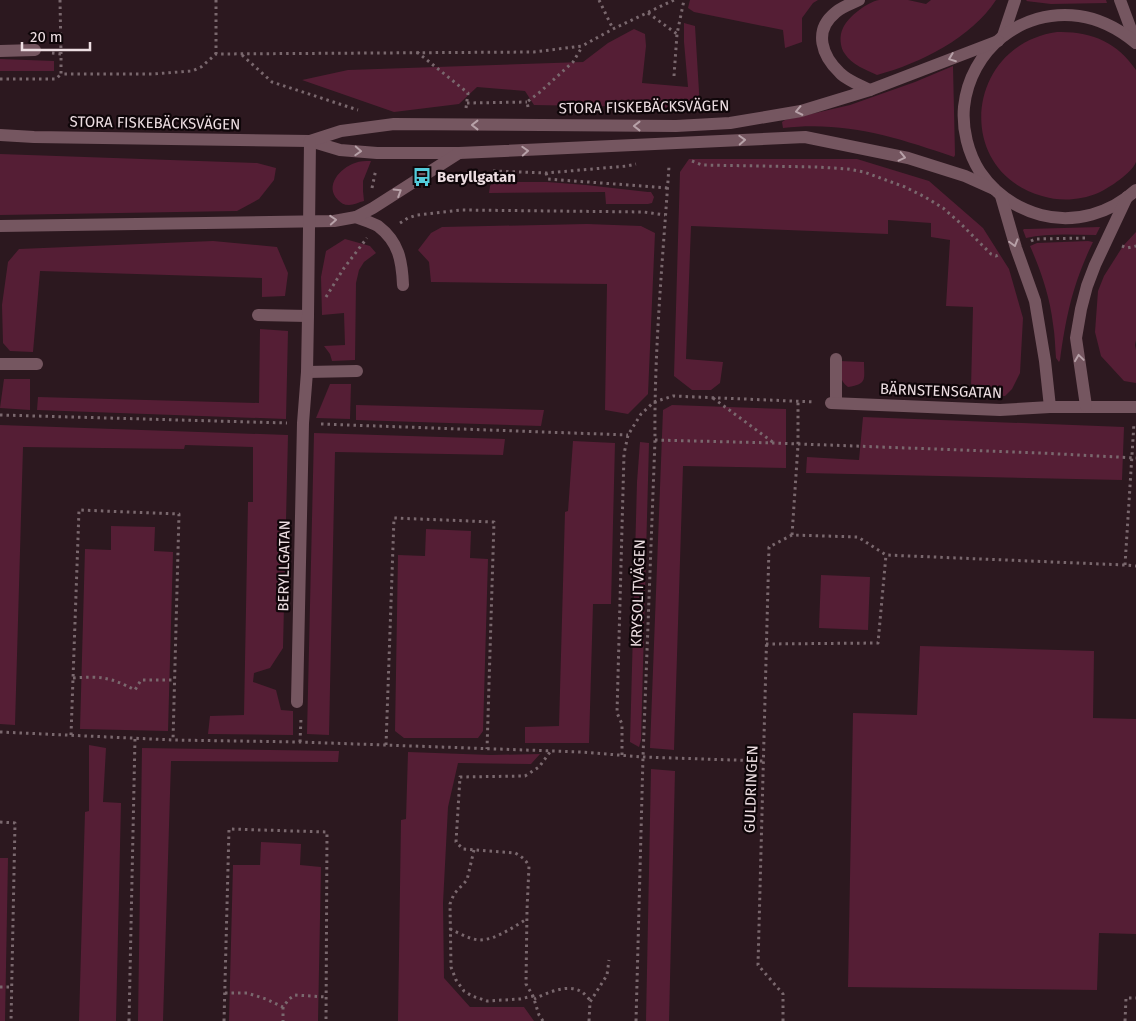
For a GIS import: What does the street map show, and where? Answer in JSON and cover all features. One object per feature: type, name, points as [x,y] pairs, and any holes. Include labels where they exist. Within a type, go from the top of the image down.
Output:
[{"type":"street","points":[[859,0],[835,12],[824,26],[821,38],[826,56],[841,74],[870,90]]},
{"type":"street","points":[[1001,38],[1015,0]]},
{"type":"street","points":[[1120,0],[1136,43]]},
{"type":"street","points":[[1050,407],[1035,301],[998,192],[977,167],[967,142],[964,114],[968,87],[973,74],[984,56],[1001,38],[1017,27],[1047,16],[1079,16],[1102,22],[1124,33],[1136,43]]},
{"type":"street","name":"STORA FISKEBÄCKSVÄGEN","points":[[310,142],[341,131],[394,124],[676,126],[730,123],[801,111],[870,90],[1001,38]]},
{"type":"street","points":[[0,51],[35,50]]},
{"type":"street","name":"STORA FISKEBÄCKSVÄGEN","points":[[0,135],[310,142],[340,150],[377,153],[459,153],[805,137],[908,158],[965,176],[998,192],[1015,205],[1047,216],[1081,217],[1097,213],[1113,206],[1134,192]]},
{"type":"street","name":"BERYLLGATAN","points":[[297,702],[303,431],[307,372],[310,142]]},
{"type":"street","points":[[0,226],[334,221],[356,217],[459,153]]},
{"type":"street","points":[[1086,406],[1076,338],[1081,308],[1095,265],[1134,192]]},
{"type":"street","points":[[356,217],[376,226],[397,247],[403,269],[403,285]]},
{"type":"street","points":[[258,315],[308,316]]},
{"type":"street","points":[[834,403],[836,359]]},
{"type":"street","points":[[0,364],[37,364]]},
{"type":"street","points":[[307,372],[357,371]]},
{"type":"street","name":"BÄRNSTENSGATAN","points":[[834,403],[1000,410],[1086,406],[1135,407]]},
{"type":"path","points":[[60,0],[61,74]]},
{"type":"path","points":[[216,0],[216,54]]},
{"type":"path","points":[[599,0],[613,29]]},
{"type":"path","points":[[0,79],[56,78],[61,74],[153,74],[192,71],[216,54],[534,52],[582,46],[674,0]]},
{"type":"path","points":[[674,76],[677,34],[684,0]]},
{"type":"path","points":[[648,13],[677,34]]},
{"type":"path","points":[[467,102],[527,102],[573,62],[582,46]]},
{"type":"path","points":[[35,50],[61,54]]},
{"type":"path","points":[[417,52],[468,93],[466,108]]},
{"type":"path","points":[[242,54],[272,82],[360,110]]},
{"type":"path","points":[[527,102],[528,108]]},
{"type":"path","points":[[692,161],[702,165],[818,167],[864,172],[905,187],[931,201],[960,222],[996,256],[1035,239],[1088,238],[1127,248],[1136,246]]},
{"type":"path","points":[[491,171],[546,174],[641,163]]},
{"type":"path","name":"KRYSOLITVÄGEN","points":[[636,1021],[654,402],[669,166]]},
{"type":"path","points":[[453,177],[476,172]]},
{"type":"path","points":[[546,174],[548,179],[668,188]]},
{"type":"path","points":[[386,234],[408,218],[417,215],[460,210],[644,212],[665,215]]},
{"type":"path","points":[[308,316],[326,298],[344,268],[376,226]]},
{"type":"path","points":[[622,756],[622,724],[617,713],[624,454],[628,435],[641,414],[654,402],[673,396],[834,403]]},
{"type":"path","points":[[713,397],[774,443]]},
{"type":"path","points":[[798,402],[798,444],[792,535],[858,537],[886,555],[1136,566]]},
{"type":"path","points":[[1125,565],[1134,458],[1135,407]]},
{"type":"path","points":[[654,440],[1041,453],[1134,458]]},
{"type":"path","points":[[71,735],[79,510],[179,514],[173,740]]},
{"type":"path","points":[[386,745],[394,518],[494,522],[487,749]]},
{"type":"path","name":"GULDRINGEN","points":[[783,1021],[783,994],[758,965],[769,547],[792,535]]},
{"type":"path","points":[[766,644],[878,643],[886,555]]},
{"type":"path","points":[[73,678],[107,678],[134,690],[141,680],[174,680]]},
{"type":"path","points":[[297,702],[301,713],[300,742]]},
{"type":"path","points":[[0,732],[173,740],[300,742],[580,752],[622,756],[763,761]]},
{"type":"path","points":[[129,1021],[135,738]]},
{"type":"path","points":[[543,1021],[526,984],[529,866],[515,852],[463,849],[456,842],[460,777],[525,776],[539,767],[551,751]]},
{"type":"path","points":[[0,822],[15,823],[11,1021]]},
{"type":"path","points":[[224,1021],[230,829],[327,832],[326,1021]]},
{"type":"path","points":[[474,850],[467,880],[454,894],[450,904],[451,967],[456,980],[464,991],[487,1001],[534,998],[563,989],[576,989],[591,1001]]},
{"type":"path","points":[[450,928],[467,937],[478,940],[488,939],[527,919]]},
{"type":"path","points":[[589,1021],[591,1001],[607,975],[608,960]]},
{"type":"path","points":[[0,987],[12,987]]},
{"type":"path","points":[[224,993],[246,994],[266,999],[283,1007]]},
{"type":"path","points":[[283,1021],[283,1007],[289,999],[295,996],[326,997]]},
{"type":"path","points":[[1125,1021],[1126,998],[1136,998]]},
{"type":"shaded area","points":[[690,0],[818,0],[813,3],[802,18],[802,42],[785,48],[783,30],[694,12],[688,8]]},
{"type":"shaded area","points":[[908,0],[926,4],[931,0],[996,0],[986,14],[973,26],[944,47],[911,64],[877,75],[848,58],[843,51],[841,38],[845,24],[853,15],[874,1]]},
{"type":"shaded area","points":[[1027,0],[1106,0],[1107,3],[1051,4]]},
{"type":"shaded area","points":[[684,23],[695,26],[700,108],[534,105],[525,91],[477,87],[459,104],[394,112],[302,80],[348,70],[583,62],[608,43],[634,29],[645,34],[646,46],[642,83],[688,87]]},
{"type":"shaded area","points":[[1057,32],[1081,34],[1102,40],[1120,52],[1136,70],[1136,162],[1134,166],[1103,191],[1071,199],[1056,199],[1042,196],[1013,182],[994,162],[983,137],[982,110],[988,83],[1003,60],[1026,42]]},
{"type":"shaded area","points":[[0,59],[54,61],[54,71],[0,71]]},
{"type":"shaded area","points":[[953,66],[954,157],[870,132],[828,127],[783,128],[782,122],[785,120],[850,105],[915,82]]},
{"type":"shaded area","points":[[0,154],[257,163],[276,168],[274,180],[259,199],[237,211],[0,215]]},
{"type":"shaded area","points":[[689,159],[857,159],[929,181],[983,228],[1009,269],[1023,318],[1020,373],[1012,389],[1005,396],[974,394],[971,388],[973,307],[946,306],[950,240],[931,237],[931,223],[888,220],[888,234],[691,226],[686,359],[723,362],[720,383],[711,390],[692,390],[674,376],[680,172]]},
{"type":"shaded area","points":[[371,161],[363,181],[364,201],[353,205],[340,202],[334,195],[333,189],[333,183],[339,173],[349,165]]},
{"type":"shaded area","points":[[493,182],[547,182],[586,185],[651,192],[654,197],[652,203],[648,204],[606,204],[605,192],[489,193]]},
{"type":"shaded area","points":[[587,224],[641,226],[655,233],[648,394],[628,414],[605,410],[607,284],[431,282],[429,262],[418,250],[431,233],[442,227]]},
{"type":"shaded area","points":[[1100,227],[1096,235],[1052,235],[1026,238],[1023,230],[1024,229]]},
{"type":"shaded area","points":[[1136,232],[1136,383],[1124,381],[1101,356],[1095,332],[1098,291],[1104,276],[1123,246]]},
{"type":"shaded area","points":[[345,239],[370,246],[376,253],[364,262],[359,270],[356,283],[355,360],[332,361],[330,354],[324,346],[345,345],[344,313],[322,315],[321,277],[326,251]]},
{"type":"shaded area","points":[[213,241],[277,247],[288,273],[285,296],[262,297],[262,278],[40,271],[33,352],[10,351],[3,343],[2,305],[8,262],[19,249]]},
{"type":"shaded area","points":[[1093,242],[1080,272],[1071,300],[1059,362],[1056,358],[1054,328],[1047,294],[1030,246],[1037,243]]},
{"type":"shaded area","points":[[260,329],[288,331],[286,419],[37,410],[38,397],[259,403]]},
{"type":"shaded area","points":[[839,361],[864,362],[864,380],[854,386],[848,387],[845,385],[840,376]]},
{"type":"shaded area","points":[[4,379],[30,379],[30,410],[0,408]]},
{"type":"shaded area","points":[[330,384],[351,384],[350,419],[316,418]]},
{"type":"shaded area","points":[[356,405],[544,410],[541,426],[356,420]]},
{"type":"shaded area","points":[[672,405],[786,409],[786,468],[683,466],[674,750],[650,748],[663,410]]},
{"type":"shaded area","points":[[863,417],[1124,427],[1122,480],[806,473],[807,457],[859,460]]},
{"type":"shaded area","points":[[0,425],[288,435],[283,648],[270,668],[254,673],[253,682],[276,690],[281,710],[293,711],[293,735],[208,734],[210,716],[244,715],[248,502],[253,502],[253,447],[185,445],[184,449],[23,447],[15,725],[0,724]]},
{"type":"shaded area","points":[[314,433],[505,439],[503,455],[335,452],[329,735],[307,734]]},
{"type":"shaded area","points":[[573,441],[615,443],[611,604],[593,604],[589,743],[525,743],[525,727],[559,726],[565,512],[568,511]]},
{"type":"shaded area","points":[[640,442],[649,443],[641,740],[639,747],[630,742],[637,482]]},
{"type":"shaded area","points":[[111,526],[155,527],[154,551],[173,552],[168,731],[80,729],[85,549],[111,550]]},
{"type":"shaded area","points":[[426,529],[471,531],[470,558],[488,559],[483,731],[478,738],[404,738],[395,731],[398,555],[425,556]]},
{"type":"shaded area","points":[[821,575],[870,577],[868,630],[819,628]]},
{"type":"shaded area","points":[[920,646],[1094,651],[1093,718],[1136,719],[1136,934],[1099,933],[1097,990],[848,987],[853,713],[917,715]]},
{"type":"shaded area","points":[[89,745],[106,748],[103,802],[121,803],[116,1021],[79,1021],[85,812],[89,811]]},
{"type":"shaded area","points":[[142,748],[339,751],[338,762],[171,761],[163,1021],[138,1021]]},
{"type":"shaded area","points":[[408,752],[491,755],[540,754],[531,764],[458,763],[448,807],[443,903],[444,978],[470,1007],[524,1007],[534,1021],[398,1021],[401,820],[406,819]]},
{"type":"shaded area","points":[[651,769],[675,771],[669,1021],[646,1021]]},
{"type":"shaded area","points":[[261,842],[301,844],[300,865],[321,867],[318,1021],[229,1021],[233,865],[260,865]]},
{"type":"shaded area","points":[[0,858],[8,858],[5,1021],[0,1021]]},
{"type":"place","name":"Beryllgatan","points":[[422,177]]}]
